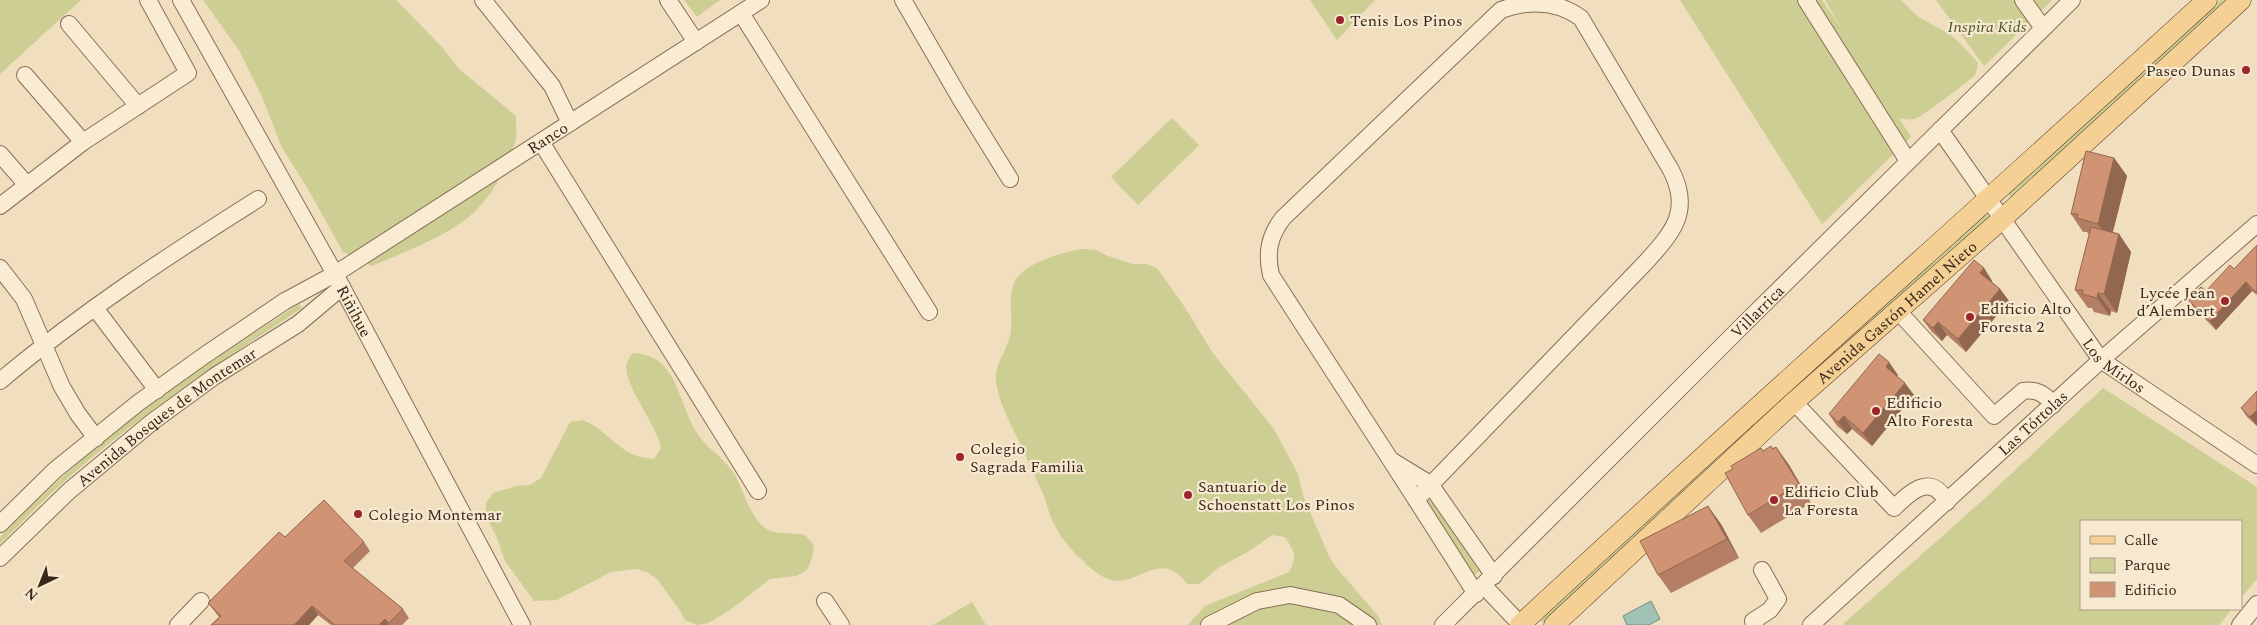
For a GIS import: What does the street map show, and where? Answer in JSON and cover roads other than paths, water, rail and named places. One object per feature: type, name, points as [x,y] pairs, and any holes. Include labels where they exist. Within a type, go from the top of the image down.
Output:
[{"type":"main road","name":"Avenida Gastón Hamel Nieto","points":[[1521,625],[1722,437],[1989,200],[2207,0]]},
{"type":"main road","name":"Avenida Gastón Hamel Nieto","points":[[1554,625],[1794,402],[2002,219],[2241,0]]},
{"type":"street","points":[[0,206],[84,142],[188,73],[148,0]]},
{"type":"street","name":"Riñihue","points":[[181,0],[338,280],[522,625]]},
{"type":"street","points":[[483,0],[552,86],[570,123]]},
{"type":"street","points":[[668,0],[696,42]]},
{"type":"street","name":"Ranco","points":[[338,280],[540,142],[761,0]]},
{"type":"street","points":[[903,0],[961,100],[1010,179]]},
{"type":"street","points":[[1416,500],[1656,251],[1669,236],[1679,214],[1680,191],[1671,170],[1580,18],[1556,4],[1537,0],[1524,1],[1501,10],[1283,218],[1270,240],[1268,257],[1271,275],[1416,500],[1485,585],[1521,625]]},
{"type":"street","points":[[1806,0],[1908,161]]},
{"type":"street","points":[[2023,0],[2044,28]]},
{"type":"street","name":"Villarrica","points":[[1443,625],[2072,0]]},
{"type":"street","points":[[741,13],[929,312]]},
{"type":"street","points":[[69,24],[138,106]]},
{"type":"street","points":[[25,74],[84,142]]},
{"type":"street","name":"Los Mirlos","points":[[1940,130],[2101,360],[2257,465]]},
{"type":"street","points":[[540,142],[758,491]]},
{"type":"street","points":[[0,154],[27,185]]},
{"type":"street","points":[[0,381],[95,308],[195,238],[258,199]]},
{"type":"street","name":"Las Tórtolas","points":[[1812,625],[2101,360],[2257,224]]},
{"type":"street","points":[[0,268],[24,299],[62,387],[78,414],[96,438]]},
{"type":"street","name":"Avenida Bosques de Montemar","points":[[0,524],[55,470],[157,390],[285,302],[338,280]]},
{"type":"street","name":"Avenida Bosques de Montemar","points":[[0,558],[69,491],[152,422],[215,376],[298,324],[338,280]]},
{"type":"street","points":[[95,308],[157,390]]},
{"type":"street","points":[[1898,310],[1994,416],[2023,390],[2037,391],[2044,394],[2053,405]]},
{"type":"street","points":[[1794,402],[1894,508],[1913,490],[1924,487],[1938,491],[1947,502]]},
{"type":"street","points":[[1390,460],[1430,484],[1485,585]]},
{"type":"street","points":[[1755,625],[1753,621],[1770,610],[1778,599],[1762,570]]},
{"type":"street","points":[[1209,625],[1257,601],[1290,595],[1339,605],[1368,625]]},
{"type":"street","points":[[178,625],[201,601]]},
{"type":"street","points":[[826,601],[841,625]]},
{"type":"street","points":[[2240,625],[2257,604]]},
{"type":"place","name":"Tenis Los Pinos","points":[[1340,20]]},
{"type":"place","name":"Paseo Dunas","points":[[2246,70]]},
{"type":"place","name":"Lycée Jean d’Alembert","points":[[2225,301]]},
{"type":"place","name":"Edificio Alto Foresta 2","points":[[1970,317]]},
{"type":"place","name":"Edificio Alto Foresta","points":[[1876,411]]},
{"type":"place","name":"Colegio Sagrada Familia","points":[[960,457]]},
{"type":"place","name":"Santuario de Schoenstatt Los Pinos","points":[[1188,495]]},
{"type":"place","name":"Edificio Club La Foresta","points":[[1774,500]]},
{"type":"place","name":"Colegio Montemar","points":[[358,514]]},
{"type":"park label","name":"Inspira Kids","points":[[1987,26]]}]
